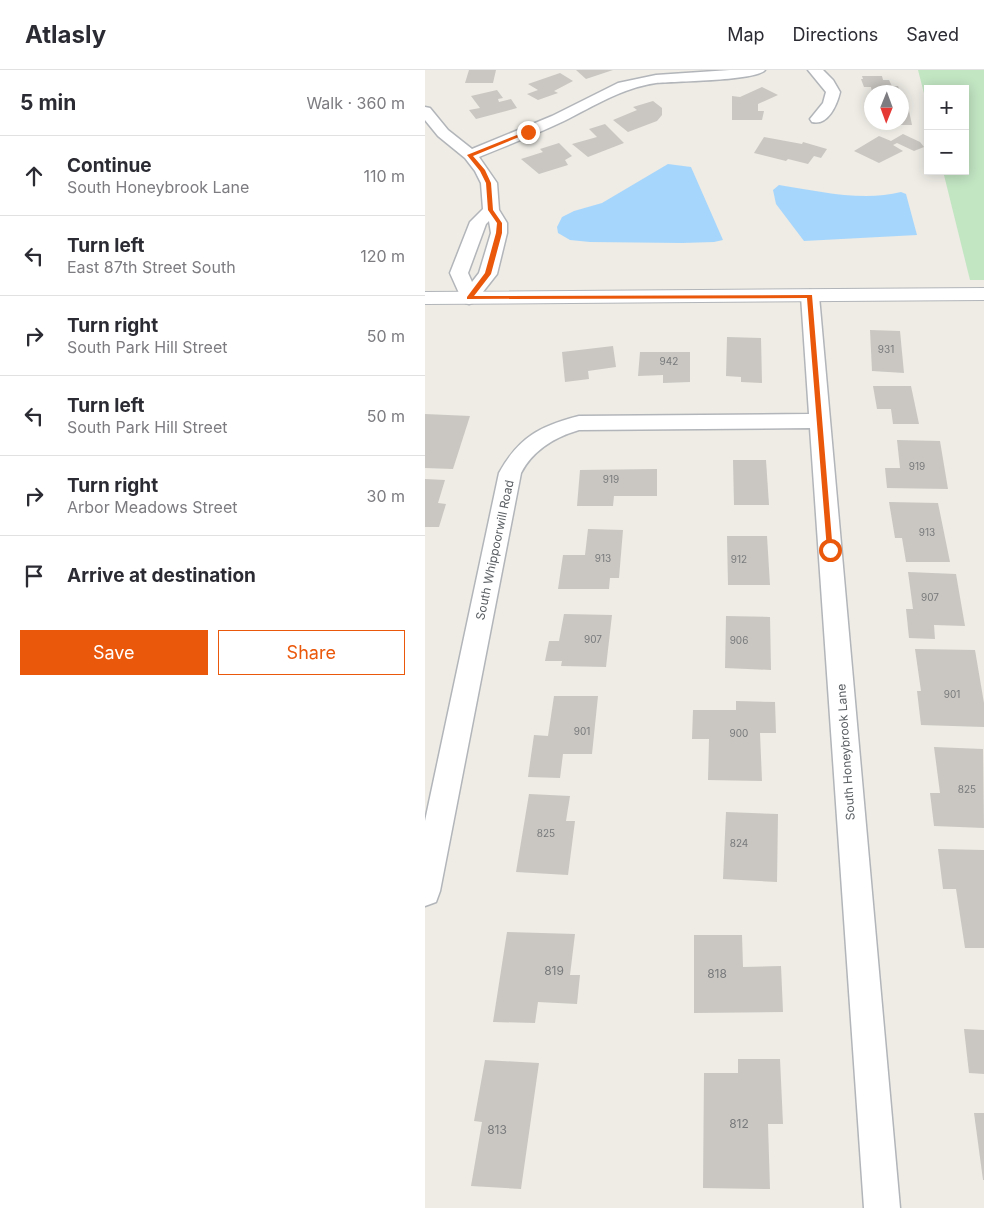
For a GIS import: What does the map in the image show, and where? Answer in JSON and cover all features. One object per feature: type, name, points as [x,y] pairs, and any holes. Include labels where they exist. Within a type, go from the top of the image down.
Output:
[{"type":"street","points":[[470,155],[549,122],[623,86],[656,79],[732,74],[758,70]]},
{"type":"street","points":[[815,70],[828,83],[833,92],[830,104],[817,119]]},
{"type":"street","points":[[425,110],[443,133],[470,155],[482,170],[489,183],[491,210],[499,223],[499,233],[488,274],[469,298]]},
{"type":"street","points":[[469,298],[459,273],[478,222],[491,210]]},
{"type":"street","points":[[425,298],[984,294]]},
{"type":"street","name":"South Honeybrook Lane","points":[[810,296],[882,1208]]},
{"type":"street","name":"South Whippoorwill Road","points":[[425,891],[510,473],[520,455],[546,434],[579,423],[820,421]]},
{"type":"green space","points":[[918,70],[984,70],[984,280],[970,280],[944,175],[969,175],[969,85],[924,85],[924,93]]},
{"type":"water","points":[[668,164],[691,167],[723,240],[682,243],[590,242],[570,240],[558,233],[557,227],[562,217],[574,211],[602,203]]},
{"type":"water","points":[[779,185],[856,196],[886,195],[901,192],[906,194],[917,235],[804,241],[776,204],[773,190]]},
{"type":"building","points":[[469,70],[496,70],[493,83],[465,83]]},
{"type":"building","points":[[576,70],[613,70],[586,79]]},
{"type":"building","points":[[560,73],[573,81],[554,91],[558,93],[538,100],[527,94],[538,90],[528,84]]},
{"type":"building","points":[[862,76],[882,76],[883,80],[889,80],[892,85],[864,85],[864,87],[861,79],[863,79]]},
{"type":"building","points":[[762,87],[778,95],[758,104],[758,111],[764,111],[762,120],[732,120],[732,96],[740,97]]},
{"type":"building","points":[[497,90],[503,98],[498,99],[499,102],[511,99],[517,108],[476,119],[469,110],[480,108],[471,96]]},
{"type":"building","points":[[653,101],[662,108],[662,115],[657,121],[628,132],[613,120],[637,110],[633,107]]},
{"type":"building","points":[[909,111],[912,125],[909,125]]},
{"type":"building","points":[[605,124],[624,143],[588,157],[572,144],[597,137],[589,129]]},
{"type":"building","points":[[903,134],[920,142],[924,147],[914,151],[897,143],[893,145],[903,151],[879,163],[854,151],[879,136],[891,141]]},
{"type":"building","points":[[764,137],[802,144],[803,142],[827,149],[821,158],[814,156],[808,164],[788,159],[786,161],[754,153]]},
{"type":"building","points":[[559,143],[572,156],[565,160],[568,165],[539,174],[521,159],[543,152],[540,149]]},
{"type":"building","points":[[870,330],[900,331],[904,373],[872,371]]},
{"type":"building","points":[[727,337],[761,338],[762,383],[741,382],[741,377],[726,376]]},
{"type":"building","points":[[613,346],[616,367],[588,371],[589,379],[565,382],[562,352]]},
{"type":"building","points":[[640,352],[690,352],[690,382],[663,383],[663,375],[638,376]]},
{"type":"building","points":[[873,386],[911,386],[919,424],[893,424],[891,409],[877,409]]},
{"type":"building","points":[[425,414],[470,416],[453,469],[425,468]]},
{"type":"building","points":[[897,440],[940,441],[948,489],[887,488],[885,468],[900,468]]},
{"type":"building","points":[[733,460],[766,460],[769,505],[734,505]]},
{"type":"building","points":[[657,469],[657,496],[614,496],[613,506],[577,506],[580,470]]},
{"type":"building","points":[[425,479],[445,480],[438,503],[446,504],[439,527],[425,527]]},
{"type":"building","points":[[889,502],[938,503],[950,562],[906,562],[902,538],[895,538]]},
{"type":"building","points":[[588,529],[623,530],[619,578],[610,578],[609,589],[558,589],[563,555],[585,555]]},
{"type":"building","points":[[727,536],[767,536],[770,585],[728,585]]},
{"type":"building","points":[[908,572],[956,574],[965,626],[934,625],[935,639],[909,638],[906,609],[913,609]]},
{"type":"building","points":[[564,614],[612,615],[606,667],[561,666],[562,661],[545,661],[549,641],[559,641]]},
{"type":"building","points":[[726,616],[770,617],[771,670],[725,668]]},
{"type":"building","points":[[915,649],[975,650],[984,703],[984,727],[921,725],[917,691],[921,691]]},
{"type":"building","points":[[554,696],[598,696],[592,754],[563,754],[560,778],[528,777],[534,735],[548,736]]},
{"type":"building","points":[[736,701],[775,702],[776,733],[760,733],[762,781],[708,780],[709,739],[692,739],[693,710],[736,710]]},
{"type":"building","points":[[934,747],[983,749],[984,828],[934,826],[930,793],[940,793]]},
{"type":"building","points":[[529,794],[570,796],[566,821],[575,821],[568,875],[516,872]]},
{"type":"building","points":[[726,812],[778,814],[777,882],[723,879]]},
{"type":"building","points":[[938,849],[984,850],[984,948],[965,948],[956,889],[943,889]]},
{"type":"building","points":[[507,932],[575,934],[570,975],[580,975],[577,1004],[538,1002],[535,1023],[493,1022]]},
{"type":"building","points":[[694,935],[742,935],[743,967],[781,966],[783,1012],[694,1013]]},
{"type":"building","points":[[964,1029],[984,1030],[984,1074],[969,1073]]},
{"type":"building","points":[[738,1059],[780,1059],[783,1124],[768,1124],[770,1189],[703,1188],[704,1073],[738,1073]]},
{"type":"building","points":[[485,1060],[539,1063],[521,1189],[471,1186],[482,1122],[474,1121]]},
{"type":"building","points":[[974,1113],[984,1113],[984,1180],[983,1180]]},
{"type":"route","points":[[528,132],[470,155],[482,170],[489,183],[491,210],[499,223],[499,233],[488,274],[469,298],[810,296],[830,550]]}]
